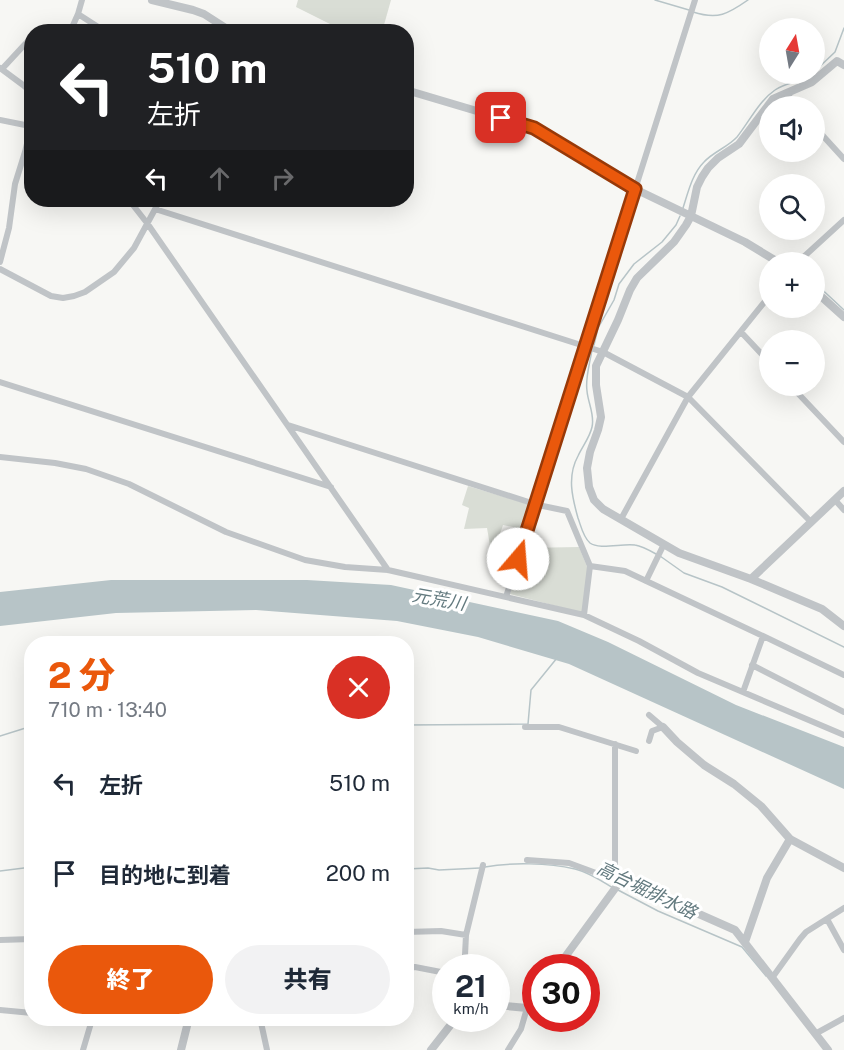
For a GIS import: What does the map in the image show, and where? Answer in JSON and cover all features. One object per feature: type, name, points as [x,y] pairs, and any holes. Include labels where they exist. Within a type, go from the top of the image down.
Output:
[{"type":"street","points":[[74,24],[82,0]]},
{"type":"street","points":[[152,0],[193,10],[219,24]]},
{"type":"street","points":[[506,597],[694,3]]},
{"type":"street","points":[[78,15],[93,24]]},
{"type":"street","points":[[24,45],[1,68],[24,86]]},
{"type":"street","points":[[844,64],[837,61],[812,82],[773,99],[739,144],[708,168],[697,187],[691,216],[686,225],[674,242],[637,278],[597,366],[596,385],[602,417],[587,468],[589,487],[594,500],[603,509],[680,553],[751,579],[822,609],[844,626]]},
{"type":"street","points":[[414,92],[534,128],[635,189],[762,252]]},
{"type":"street","points":[[0,120],[24,123]]},
{"type":"street","points":[[825,138],[844,159]]},
{"type":"street","points":[[0,262],[9,228],[15,184],[24,155]]},
{"type":"street","points":[[134,207],[388,570]]},
{"type":"street","points":[[0,269],[51,296],[63,298],[85,292],[114,272],[134,248],[156,207]]},
{"type":"street","points":[[155,210],[603,352],[688,397],[811,522]]},
{"type":"street","points":[[809,252],[844,220]]},
{"type":"street","points":[[825,300],[844,317]]},
{"type":"street","points":[[621,519],[688,397],[759,309]]},
{"type":"street","points":[[741,332],[759,351]]},
{"type":"street","points":[[0,382],[331,487]]},
{"type":"street","points":[[800,396],[844,442]]},
{"type":"street","points":[[288,425],[567,511],[590,566],[584,615]]},
{"type":"street","points":[[0,457],[86,469],[129,484],[226,532],[305,560],[345,567],[388,570],[584,615],[698,673],[844,735]]},
{"type":"street","points":[[751,579],[844,491]]},
{"type":"street","points":[[835,500],[844,510]]},
{"type":"street","points":[[646,580],[664,544]]},
{"type":"street","points":[[590,566],[625,571],[646,580],[844,675]]},
{"type":"street","points":[[742,692],[763,636]]},
{"type":"street","points":[[752,665],[844,712]]},
{"type":"street","points":[[649,715],[704,765],[734,784],[761,807],[790,839],[844,866]]},
{"type":"street","points":[[525,728],[559,727],[636,751]]},
{"type":"street","points":[[649,741],[652,731],[663,727]]},
{"type":"street","points":[[567,954],[617,882],[615,744]]},
{"type":"street","points":[[745,942],[767,878],[790,839]]},
{"type":"street","points":[[527,860],[569,863],[617,882],[638,886],[735,930],[828,1050]]},
{"type":"street","points":[[465,954],[466,935],[483,865]]},
{"type":"street","points":[[772,978],[806,932],[844,908]]},
{"type":"street","points":[[827,919],[844,950]]},
{"type":"street","points":[[414,932],[441,931],[466,935]]},
{"type":"street","points":[[0,940],[24,939]]},
{"type":"street","points":[[414,967],[432,970]]},
{"type":"street","points":[[0,1010],[24,1012]]},
{"type":"street","points":[[815,1034],[844,1018]]},
{"type":"street","points":[[83,1050],[92,1026]]},
{"type":"street","points":[[181,1050],[187,1026]]},
{"type":"street","points":[[262,1026],[267,1050]]},
{"type":"street","points":[[508,1050],[522,1026]]},
{"type":"street","points":[[431,1050],[445,1032]]},
{"type":"shaded area","points":[[298,0],[391,0],[384,24],[330,24],[296,7]]},
{"type":"shaded area","points":[[468,486],[531,505],[523,529],[503,525],[495,549],[515,555],[524,548],[579,547],[588,569],[583,613],[510,594],[514,582],[495,575],[487,528],[464,529],[469,508],[462,505]]},
{"type":"water","name":"元荒川","points":[[111,580],[307,580],[391,585],[558,621],[608,642],[736,705],[844,747],[844,789],[569,664],[478,637],[397,621],[256,610],[116,613],[0,626],[0,592]]},
{"type":"waterway","points":[[655,0],[689,10]]},
{"type":"waterway","points":[[693,12],[709,15],[722,14],[748,0]]},
{"type":"waterway","points":[[825,62],[835,52],[844,28]]},
{"type":"waterway","points":[[683,208],[691,184],[700,167],[708,158],[737,137],[769,95],[779,87],[788,84]]},
{"type":"waterway","points":[[594,345],[598,328],[614,300],[619,284],[634,264],[662,242],[676,225],[680,216]]},
{"type":"waterway","points":[[825,292],[844,310]]},
{"type":"waterway","points":[[592,350],[587,376],[588,396],[593,418],[592,427],[575,464],[572,479],[572,494],[582,531],[594,545],[635,545],[656,554]]},
{"type":"waterway","points":[[660,556],[684,573],[722,587],[844,647]]},
{"type":"waterway","points":[[414,725],[528,724],[531,690],[557,658]]},
{"type":"waterway","points":[[0,736],[24,728]]},
{"type":"waterway","name":"高台堀排水路","points":[[485,867],[518,864],[564,867],[585,872],[613,888]]},
{"type":"waterway","name":"高台堀排水路","points":[[0,871],[24,868]]},
{"type":"waterway","name":"高台堀排水路","points":[[414,869],[480,868]]},
{"type":"waterway","name":"高台堀排水路","points":[[618,890],[658,911],[742,947],[766,976]]},
{"type":"route","points":[[501,118],[534,128],[635,189],[518,559]]}]
